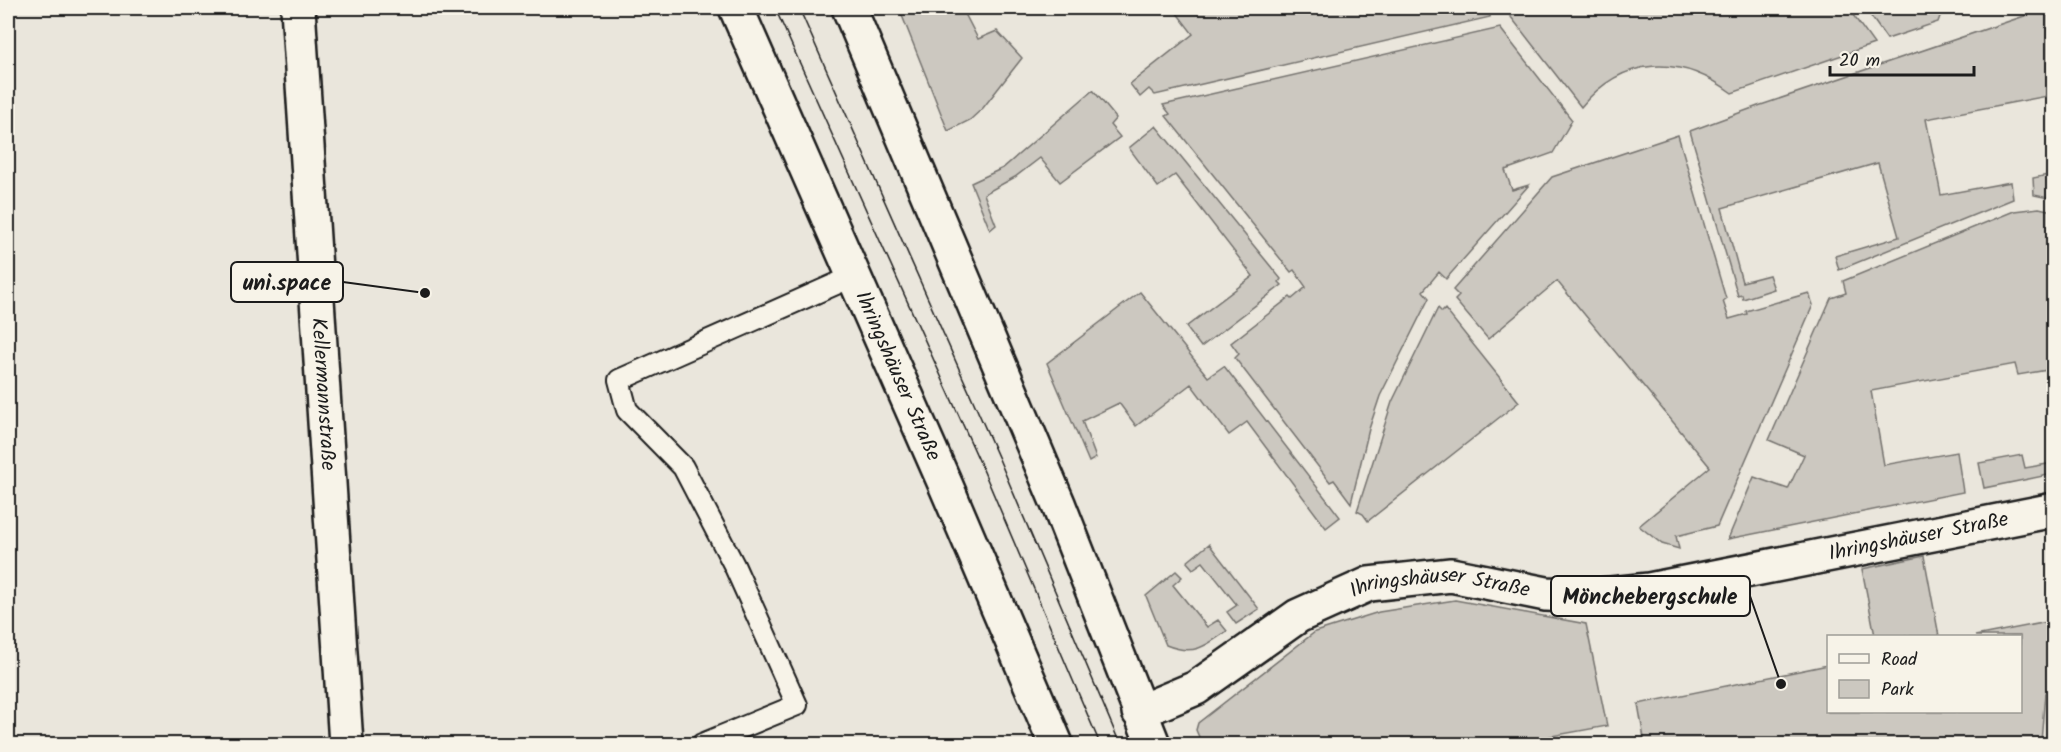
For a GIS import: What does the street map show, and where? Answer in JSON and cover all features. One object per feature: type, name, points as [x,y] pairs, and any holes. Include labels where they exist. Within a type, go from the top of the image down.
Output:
[{"type":"street","name":"Kellermannstraße","points":[[298,8],[346,744]]},
{"type":"street","name":"Ihringshäuser Straße","points":[[736,8],[1056,744]]},
{"type":"street","points":[[849,8],[1059,506],[1153,744]]},
{"type":"street","name":"Ihringshäuser Straße","points":[[1139,712],[1196,688],[1298,616],[1369,584],[1451,575],[1546,594],[1592,596],[1649,590],[2054,510]]},
{"type":"lane","points":[[702,744],[797,705],[734,565],[682,467],[627,410],[619,380],[854,276]]},
{"type":"green space","points":[[899,8],[962,8],[978,39],[997,31],[1022,58],[983,108],[970,120],[948,131]]},
{"type":"green space","points":[[1173,8],[1488,8],[1490,17],[1155,95],[1149,89],[1140,97],[1130,84],[1193,34]]},
{"type":"green space","points":[[1504,8],[1848,8],[1874,44],[1732,93],[1712,80],[1672,67],[1653,66],[1634,70],[1615,78],[1597,90],[1581,107]]},
{"type":"green space","points":[[1865,8],[1943,8],[1938,22],[1887,39]]},
{"type":"green space","points":[[2053,8],[2053,95],[1926,119],[1941,195],[2011,182],[2013,199],[1839,270],[1835,256],[1899,237],[1878,163],[1722,208],[1742,282],[1769,275],[1774,289],[1743,299],[1742,295],[1738,296],[1690,131]]},
{"type":"green space","points":[[1500,28],[1572,120],[1553,153],[1505,170],[1512,190],[1529,185],[1446,279],[1439,272],[1423,291],[1429,298],[1380,396],[1369,429],[1351,503],[1334,480],[1330,482],[1235,358],[1239,354],[1231,343],[1306,287],[1294,270],[1291,272],[1166,116],[1170,114],[1163,105]]},
{"type":"green space","points":[[1093,90],[1116,118],[1110,125],[1120,137],[1060,182],[1040,158],[1015,177],[984,194],[996,225],[990,230],[971,183],[1003,168]]},
{"type":"green space","points":[[1156,126],[1281,279],[1279,282],[1282,285],[1201,347],[1186,327],[1253,276],[1175,175],[1158,187],[1129,148]]},
{"type":"green space","points":[[1678,135],[1726,299],[1723,301],[1729,319],[1747,314],[1746,311],[1809,293],[1813,305],[1717,526],[1676,536],[1679,549],[1662,544],[1639,526],[1710,467],[1557,281],[1488,339],[1455,300],[1459,296],[1453,290],[1552,177]]},
{"type":"green space","points":[[2053,174],[2053,199],[2034,195],[2033,178]]},
{"type":"green space","points":[[2039,208],[2053,211],[2053,369],[2018,375],[2015,364],[1871,391],[1884,465],[1957,452],[1963,492],[1728,539],[1754,477],[1788,489],[1804,455],[1769,440],[1831,298],[1846,293],[1843,281],[2014,211]]},
{"type":"green space","points":[[1140,292],[1208,377],[1224,366],[1340,517],[1326,528],[1247,422],[1229,435],[1191,384],[1136,426],[1119,403],[1082,421],[1096,458],[1089,462],[1047,363]]},
{"type":"green space","points":[[1438,308],[1442,312],[1445,309],[1519,402],[1368,521],[1363,514],[1357,511],[1392,402]]},
{"type":"green space","points":[[2022,455],[2025,468],[2053,463],[2053,474],[1984,488],[1979,463]]},
{"type":"green space","points":[[1209,544],[1259,609],[1236,624],[1227,612],[1237,605],[1203,562],[1193,569],[1187,562]]},
{"type":"green space","points":[[1924,556],[1939,635],[1875,635],[1862,569]]},
{"type":"green space","points":[[1176,571],[1182,577],[1173,585],[1207,627],[1218,620],[1227,631],[1205,645],[1191,650],[1166,645],[1146,596]]},
{"type":"green space","points":[[1455,600],[1586,624],[1607,726],[1507,744],[1487,744],[1485,741],[1468,744],[1202,744],[1196,730],[1198,723],[1315,632],[1379,612]]},
{"type":"green space","points":[[2053,621],[2053,689],[2045,693],[2041,742],[2036,744],[1645,744],[1638,704],[1827,665],[1827,713],[2022,713],[2022,635],[1980,635]]},
{"type":"tram line","points":[[775,8],[982,467],[1100,744]]},
{"type":"tram line","points":[[799,8],[999,459],[1120,744]]},
{"type":"place","name":"uni.space","points":[[425,293]]},
{"type":"place","name":"Mönchebergschule","points":[[1781,684]]}]
